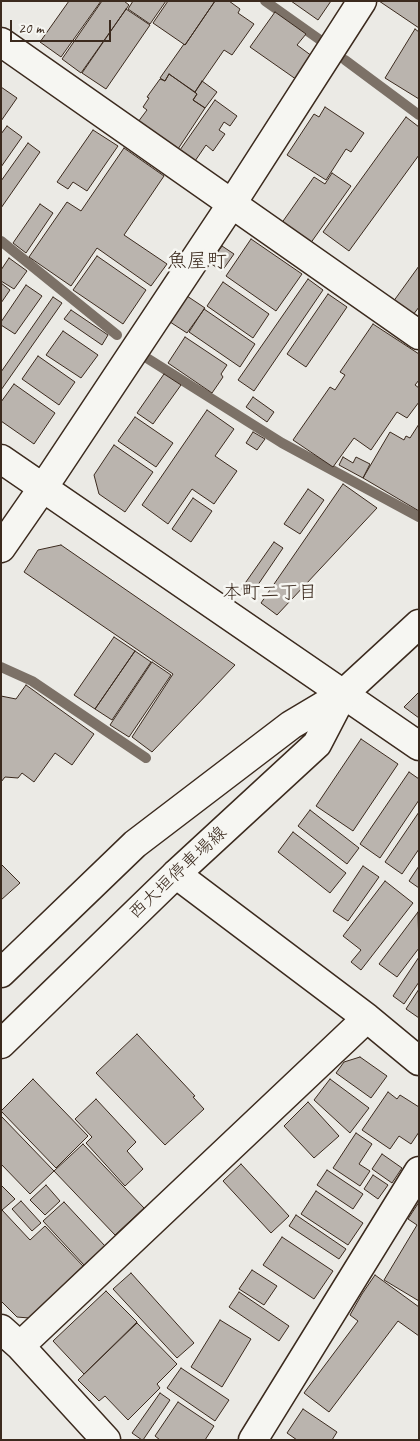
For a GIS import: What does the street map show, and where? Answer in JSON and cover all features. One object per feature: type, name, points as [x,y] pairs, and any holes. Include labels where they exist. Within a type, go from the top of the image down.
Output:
[{"type":"street","points":[[1,548],[231,205],[362,1]]},
{"type":"street","points":[[1,42],[419,336]]},
{"type":"street","points":[[1,459],[419,746]]},
{"type":"street","name":"西大垣停車場線","points":[[1,973],[135,844],[291,725],[343,694],[419,624]]},
{"type":"street","name":"西大垣停車場線","points":[[1,1044],[176,874],[317,744],[343,694]]},
{"type":"street","points":[[176,874],[367,1018],[419,1061]]},
{"type":"street","points":[[106,1440],[10,1338],[367,1018]]},
{"type":"street","points":[[253,1440],[419,1172]]},
{"type":"building","points":[[69,1],[101,1],[61,57],[40,42]]},
{"type":"building","points":[[102,1],[124,1],[129,5],[81,73],[62,59]]},
{"type":"building","points":[[133,1],[166,1],[150,24],[128,9]]},
{"type":"building","points":[[168,1],[215,1],[185,45],[153,23]]},
{"type":"building","points":[[215,1],[229,1],[240,9],[238,13],[254,24],[232,55],[224,50],[195,92],[169,74],[165,81],[160,78],[185,45]]},
{"type":"building","points":[[291,1],[331,1],[318,20]]},
{"type":"building","points":[[379,1],[419,1],[419,28]]},
{"type":"building","points":[[126,9],[150,25],[106,89],[82,73]]},
{"type":"building","points":[[275,12],[306,34],[297,45],[316,59],[300,82],[250,47]]},
{"type":"building","points":[[415,29],[419,32],[419,99],[385,78]]},
{"type":"building","points":[[169,74],[197,94],[193,100],[205,108],[178,149],[138,122],[147,110],[143,107],[149,98],[147,97],[160,79],[165,81]]},
{"type":"building","points":[[202,81],[217,92],[205,108],[193,100],[197,94],[195,92]]},
{"type":"building","points":[[1,87],[17,98],[1,121]]},
{"type":"building","points":[[215,100],[237,116],[230,126],[224,122],[219,130],[225,134],[213,151],[206,145],[195,161],[180,150]]},
{"type":"building","points":[[325,107],[364,133],[351,152],[346,149],[326,180],[287,155],[314,114],[319,117]]},
{"type":"building","points":[[406,117],[419,127],[419,155],[349,251],[323,232]]},
{"type":"building","points":[[7,126],[22,137],[1,167],[1,134]]},
{"type":"building","points":[[93,130],[118,146],[87,191],[73,182],[68,189],[57,182]]},
{"type":"building","points":[[28,143],[40,152],[1,208],[1,181]]},
{"type":"building","points":[[124,148],[164,176],[124,235],[167,264],[151,286],[97,248],[71,286],[29,257],[67,202],[81,211]]},
{"type":"building","points":[[332,173],[351,186],[310,244],[281,224],[314,177],[325,184]]},
{"type":"building","points":[[40,204],[53,213],[26,253],[13,243]]},
{"type":"building","points":[[251,239],[302,274],[276,311],[226,276]]},
{"type":"building","points":[[222,246],[234,254],[222,271],[210,263]]},
{"type":"building","points":[[97,256],[146,290],[123,324],[73,290]]},
{"type":"building","points":[[9,258],[27,271],[14,289],[1,281],[1,270]]},
{"type":"building","points":[[419,266],[419,307],[413,315],[393,302]]},
{"type":"building","points":[[308,279],[323,290],[254,391],[238,380]]},
{"type":"building","points":[[223,282],[269,314],[253,338],[207,306]]},
{"type":"building","points":[[1,283],[10,290],[1,303]]},
{"type":"building","points":[[26,285],[42,296],[15,334],[1,325],[1,322]]},
{"type":"building","points":[[184,294],[205,308],[187,333],[167,320]]},
{"type":"building","points":[[328,294],[347,307],[306,367],[287,354]]},
{"type":"building","points":[[53,297],[62,303],[1,390],[1,372]]},
{"type":"building","points":[[204,309],[255,344],[240,367],[189,332]]},
{"type":"building","points":[[71,310],[108,335],[102,345],[64,319]]},
{"type":"building","points":[[373,324],[419,354],[419,380],[415,385],[419,388],[419,402],[407,418],[397,412],[371,450],[354,438],[333,467],[293,440],[330,387],[335,390],[345,375],[340,372]]},
{"type":"building","points":[[63,331],[98,355],[81,378],[46,355]]},
{"type":"building","points":[[185,337],[227,365],[221,374],[223,377],[212,393],[168,363]]},
{"type":"building","points":[[38,356],[75,382],[59,405],[22,379]]},
{"type":"building","points":[[164,374],[181,385],[153,424],[137,413]]},
{"type":"building","points":[[14,384],[55,413],[34,444],[1,421],[1,402]]},
{"type":"building","points":[[253,397],[274,412],[267,422],[246,407]]},
{"type":"building","points":[[207,410],[234,429],[215,456],[237,471],[214,504],[192,489],[168,524],[142,505]]},
{"type":"building","points":[[135,417],[173,443],[156,467],[118,441]]},
{"type":"building","points":[[419,424],[419,511],[363,478],[390,432],[404,440],[406,436],[410,438]]},
{"type":"building","points":[[253,432],[265,439],[257,450],[246,443]]},
{"type":"building","points":[[114,445],[153,472],[125,512],[99,494],[94,475]]},
{"type":"building","points":[[343,457],[353,463],[356,457],[370,464],[363,478],[339,465]]},
{"type":"building","points":[[343,484],[377,508],[277,615],[261,603]]},
{"type":"building","points":[[308,489],[324,500],[300,534],[284,524]]},
{"type":"building","points":[[193,498],[212,511],[191,542],[172,529]]},
{"type":"building","points":[[274,542],[283,548],[251,595],[241,589]]},
{"type":"building","points":[[61,545],[235,665],[152,752],[132,737],[173,674],[24,572],[38,550]]},
{"type":"building","points":[[114,637],[135,651],[95,709],[74,695]]},
{"type":"building","points":[[135,651],[151,662],[112,720],[95,709]]},
{"type":"building","points":[[152,662],[171,675],[129,737],[110,725]]},
{"type":"building","points":[[26,685],[94,734],[72,765],[55,753],[34,782],[22,773],[18,778],[5,777],[1,782],[1,696],[16,699]]},
{"type":"building","points":[[419,692],[419,718],[404,707]]},
{"type":"building","points":[[361,739],[398,764],[353,831],[316,806]]},
{"type":"building","points":[[409,772],[419,779],[419,800],[380,858],[360,844]]},
{"type":"building","points":[[310,810],[359,848],[347,864],[298,826]]},
{"type":"building","points":[[419,812],[419,849],[402,874],[385,862]]},
{"type":"building","points":[[293,832],[346,873],[330,893],[278,852]]},
{"type":"building","points":[[1,864],[20,883],[1,900]]},
{"type":"building","points":[[363,866],[379,877],[348,921],[333,911]]},
{"type":"building","points":[[419,866],[419,888],[409,881]]},
{"type":"building","points":[[385,881],[413,903],[361,970],[351,962],[361,950],[343,936]]},
{"type":"building","points":[[418,912],[419,948],[397,977],[379,964]]},
{"type":"building","points":[[419,957],[419,982],[404,1004],[393,996]]},
{"type":"building","points":[[419,989],[419,1018],[406,1009]]},
{"type":"building","points":[[137,1034],[195,1096],[193,1097],[204,1109],[165,1145],[96,1073]]},
{"type":"building","points":[[360,1057],[387,1076],[371,1098],[336,1073],[344,1062]]},
{"type":"building","points":[[33,1079],[88,1136],[56,1168],[1,1111]]},
{"type":"building","points":[[330,1079],[369,1108],[350,1133],[314,1100]]},
{"type":"building","points":[[388,1092],[397,1099],[400,1095],[419,1107],[419,1132],[411,1144],[399,1136],[390,1149],[362,1130]]},
{"type":"building","points":[[96,1099],[136,1142],[127,1151],[143,1169],[125,1186],[86,1143],[92,1137],[75,1119]]},
{"type":"building","points":[[308,1102],[339,1136],[314,1158],[284,1126]]},
{"type":"building","points":[[1,1116],[54,1171],[30,1194],[1,1164]]},
{"type":"building","points":[[356,1133],[372,1144],[359,1164],[370,1171],[360,1186],[333,1168]]},
{"type":"building","points":[[83,1144],[144,1208],[115,1235],[54,1171]]},
{"type":"building","points":[[382,1154],[402,1168],[392,1183],[372,1169]]},
{"type":"building","points":[[241,1164],[289,1216],[271,1233],[223,1181]]},
{"type":"building","points":[[327,1170],[363,1194],[353,1209],[317,1185]]},
{"type":"building","points":[[373,1175],[388,1185],[378,1199],[364,1189]]},
{"type":"building","points":[[1,1185],[15,1199],[2,1210],[30,1240],[45,1226],[83,1266],[29,1318],[17,1317],[1,1301]]},
{"type":"building","points":[[46,1185],[60,1201],[45,1215],[30,1200]]},
{"type":"building","points":[[316,1191],[363,1223],[348,1245],[301,1214]]},
{"type":"building","points":[[21,1201],[41,1223],[32,1231],[12,1209]]},
{"type":"building","points":[[64,1202],[105,1246],[84,1265],[43,1221]]},
{"type":"building","points":[[419,1202],[419,1301],[384,1280],[417,1225],[408,1219]]},
{"type":"building","points":[[296,1215],[346,1249],[339,1259],[289,1226]]},
{"type":"building","points":[[282,1237],[333,1271],[314,1299],[263,1265]]},
{"type":"building","points":[[252,1270],[277,1286],[264,1305],[239,1289]]},
{"type":"building","points":[[131,1273],[194,1343],[177,1358],[113,1289]]},
{"type":"building","points":[[375,1275],[419,1307],[419,1336],[398,1321],[329,1412],[304,1393],[358,1321],[350,1315]]},
{"type":"building","points":[[106,1291],[137,1322],[84,1374],[53,1341]]},
{"type":"building","points":[[239,1292],[289,1326],[279,1341],[229,1307]]},
{"type":"building","points":[[220,1320],[251,1339],[222,1387],[191,1367]]},
{"type":"building","points":[[137,1323],[177,1364],[157,1384],[160,1388],[128,1420],[105,1396],[99,1401],[78,1380]]},
{"type":"building","points":[[181,1368],[229,1400],[215,1421],[167,1388]]},
{"type":"building","points":[[160,1393],[170,1400],[142,1440],[132,1433]]},
{"type":"building","points":[[178,1402],[214,1426],[205,1440],[160,1440],[155,1436]]},
{"type":"building","points":[[303,1409],[337,1432],[332,1440],[297,1440],[287,1433]]},
{"type":"waterway","points":[[265,1],[323,42]]},
{"type":"waterway","points":[[345,60],[419,115]]},
{"type":"waterway","points":[[1,241],[117,335]]},
{"type":"waterway","points":[[142,355],[282,443],[419,517]]},
{"type":"waterway","points":[[1,667],[32,681],[146,758]]},
{"type":"district","name":"魚屋町","points":[[197,262]]},
{"type":"district","name":"本町二丁目","points":[[270,593]]}]
